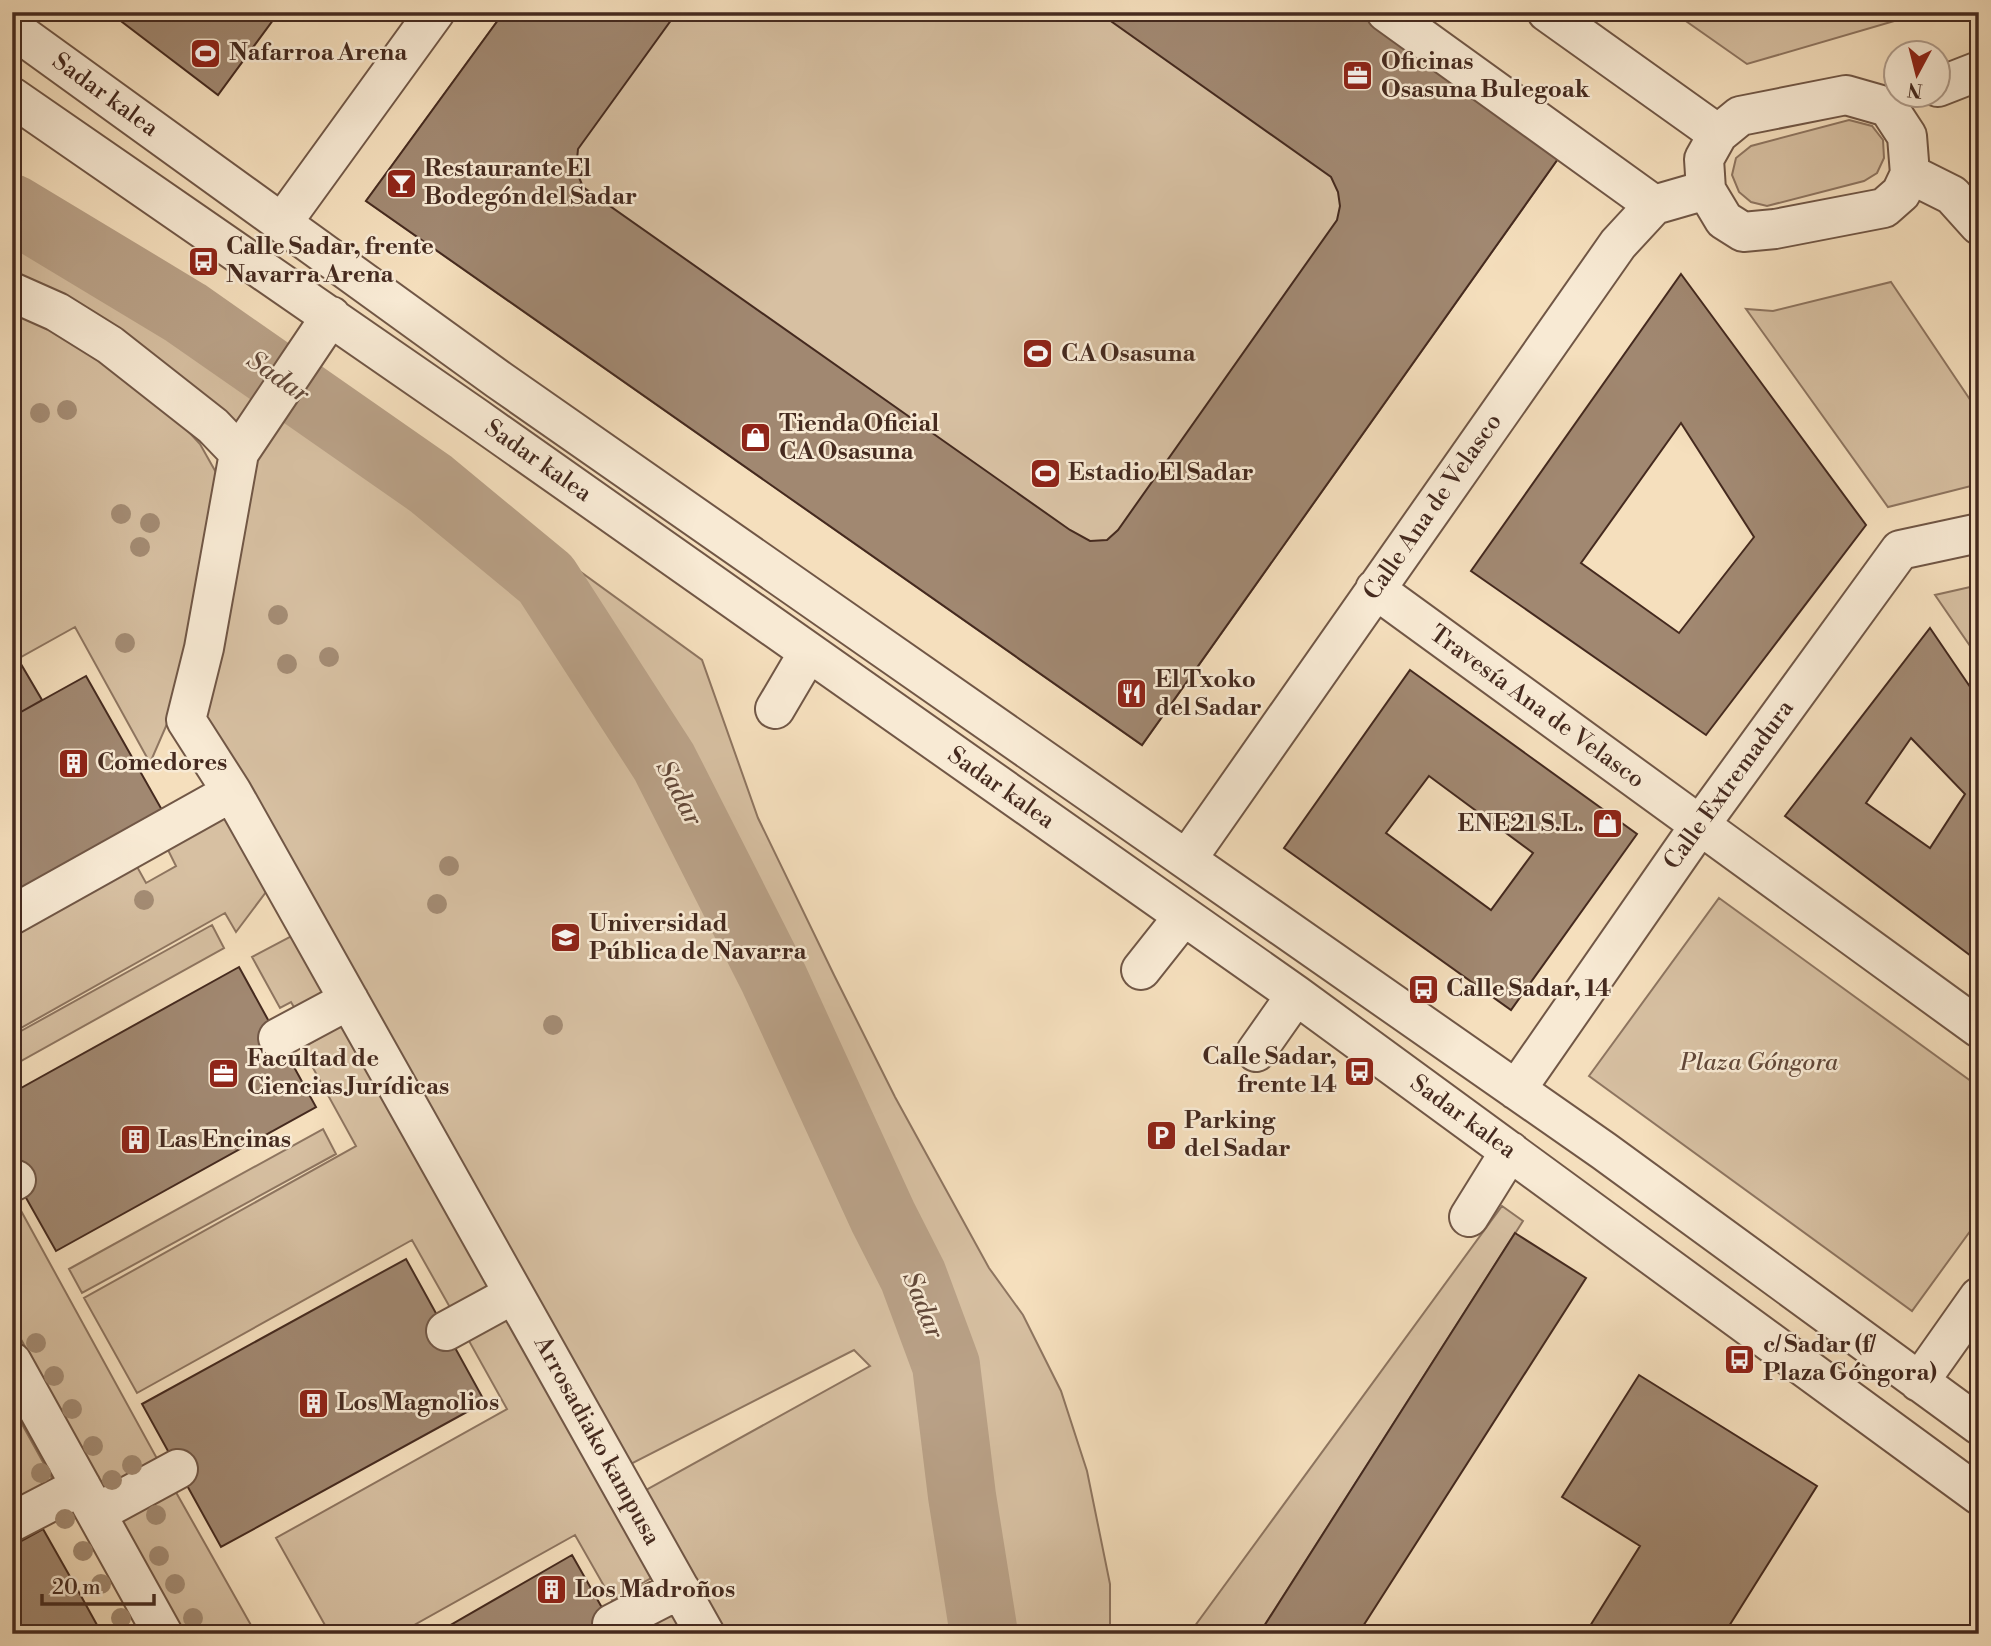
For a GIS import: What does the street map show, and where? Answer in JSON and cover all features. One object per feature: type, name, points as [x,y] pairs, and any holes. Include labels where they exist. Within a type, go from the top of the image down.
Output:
[{"type":"street","points":[[282,223],[435,12]]},
{"type":"street","points":[[1386,12],[1654,205],[1706,190]]},
{"type":"street","points":[[1547,12],[1718,134]]},
{"type":"street","name":"Sadar kalea","points":[[12,28],[499,380],[1516,1090],[1979,1425]]},
{"type":"street","points":[[1952,82],[1979,71]]},
{"type":"street","points":[[1882,99],[1846,96],[1740,116],[1718,134],[1704,159],[1706,190],[1724,220],[1743,232],[1775,229],[1884,208],[1901,193],[1910,174],[1905,108]]},
{"type":"street","name":"Sadar kalea","points":[[12,97],[331,316],[1296,995],[1979,1495]]},
{"type":"street","points":[[1910,174],[1951,195],[1979,225]]},
{"type":"street","name":"Calle Ana de Velasco","points":[[1187,859],[1618,244],[1654,205]]},
{"type":"street","points":[[12,292],[57,312],[110,345],[213,426],[239,453],[331,316]]},
{"type":"street","name":"Arrosadiako kampusa","points":[[239,453],[204,648],[186,720],[232,792],[705,1634]]},
{"type":"street","name":"Calle Extremadura","points":[[1516,1090],[1700,825],[1900,550],[1979,533]]},
{"type":"street","name":"Travesía Ana de Velasco","points":[[1375,589],[1700,825]]},
{"type":"street","points":[[775,709],[808,653]]},
{"type":"street","points":[[12,915],[232,792]]},
{"type":"street","points":[[1700,825],[1979,1028]]},
{"type":"street","points":[[1141,970],[1183,917]]},
{"type":"street","points":[[1256,1052],[1296,995]]},
{"type":"street","points":[[278,1038],[349,1000]]},
{"type":"street","points":[[1469,1217],[1510,1151]]},
{"type":"street","points":[[446,1331],[514,1294]]},
{"type":"street","points":[[1919,1382],[1979,1297]]},
{"type":"street","points":[[12,1362],[163,1634]]},
{"type":"street","points":[[12,1522],[89,1500],[178,1469]]},
{"type":"street","points":[[612,1624],[680,1589]]},
{"type":"green space","name":"Estadio El Sadar","points":[[504,12],[1363,12],[1560,156],[1142,745],[366,201]]},
{"type":"green space","points":[[1673,12],[1925,12],[1747,64]]},
{"type":"green space","points":[[1849,120],[1872,126],[1883,140],[1884,158],[1877,173],[1864,181],[1767,206],[1751,202],[1739,192],[1732,175],[1736,158],[1751,146]]},
{"type":"green space","points":[[12,170],[345,401],[702,660],[758,818],[834,975],[895,1097],[989,1268],[1023,1315],[1061,1391],[1087,1471],[1110,1584],[1110,1634],[717,1634],[639,1494],[870,1366],[854,1350],[623,1468],[202,722],[252,456],[12,279]]},
{"type":"green space","points":[[1891,282],[1979,413],[1979,484],[1888,507],[1746,309],[1773,311]]},
{"type":"green space","points":[[12,306],[151,391],[200,444],[218,476],[177,701],[150,763],[75,627],[12,662]]},
{"type":"green space","points":[[1979,585],[1979,659],[1935,595]]},
{"type":"green space","points":[[230,810],[272,884],[236,932],[225,913],[12,1033],[12,932],[135,863],[146,883],[176,866],[166,846]]},
{"type":"green space","name":"Plaza Góngora","points":[[1719,898],[1979,1087],[1979,1219],[1912,1311],[1589,1076]]},
{"type":"green space","points":[[212,925],[224,948],[12,1066],[12,1036]]},
{"type":"green space","points":[[301,931],[333,993],[298,1014],[291,1002],[280,1008],[252,957]]},
{"type":"green space","points":[[348,1022],[496,1287],[452,1311],[412,1240],[137,1393],[84,1298],[356,1146],[302,1048]]},
{"type":"green space","points":[[323,1129],[336,1154],[82,1293],[69,1269]]},
{"type":"green space","points":[[14,1198],[160,1464],[106,1494],[12,1323]]},
{"type":"green space","points":[[1502,1206],[1523,1221],[1259,1634],[1189,1634]]},
{"type":"green space","points":[[511,1307],[660,1573],[612,1600],[575,1535],[398,1634],[330,1634],[276,1538],[507,1409],[464,1332]]},
{"type":"green space","points":[[12,1406],[54,1482],[12,1505]]},
{"type":"green space","points":[[173,1487],[256,1634],[185,1634],[119,1517]]},
{"type":"green space","points":[[673,1600],[692,1634],[633,1634]]},
{"type":"building","name":"Nafarroa Arena","points":[[109,12],[279,12],[218,95]]},
{"type":"building","points":[[504,12],[677,12],[578,149],[576,170],[583,187],[1070,530],[1090,541],[1107,540],[1118,530],[1337,220],[1340,206],[1338,192],[1331,177],[1098,12],[1363,12],[1560,156],[1142,745],[366,201]]},
{"type":"building","points":[[1681,274],[1866,525],[1706,735],[1471,571]],"holes":[[[1681,423],[1754,537],[1679,633],[1581,563]]]},
{"type":"building","points":[[1930,628],[1979,700],[1979,962],[1785,816]],"holes":[[[1911,738],[1965,794],[1930,848],[1866,803]]]},
{"type":"building","points":[[18,659],[42,700],[12,717],[12,662]]},
{"type":"building","points":[[1410,670],[1637,834],[1511,1010],[1284,848]],"holes":[[[1429,776],[1533,853],[1491,910],[1386,833]]]},
{"type":"building","name":"Comedores","points":[[86,676],[162,810],[12,893],[12,717]]},
{"type":"building","name":"Las Encinas","points":[[239,967],[316,1107],[56,1251],[12,1173],[12,1093]]},
{"type":"building","points":[[1515,1233],[1586,1278],[1358,1634],[1259,1634]]},
{"type":"building","name":"Los Magnolios","points":[[406,1259],[485,1402],[221,1547],[142,1404]]},
{"type":"building","points":[[1639,1375],[1817,1486],[1724,1634],[1585,1634],[1640,1546],[1562,1497]]},
{"type":"building","points":[[43,1529],[102,1634],[12,1634],[12,1546]]},
{"type":"building","name":"Los Madroños","points":[[572,1555],[617,1634],[435,1634]]},
{"type":"waterway","name":"Sadar","points":[[12,208],[186,313],[431,484],[546,579],[664,762],[774,979],[883,1217],[913,1276],[946,1365],[962,1496],[984,1634]]},
{"type":"place","name":"Nafarroa Arena","points":[[206,53]]},
{"type":"place","name":"Oficinas Osasuna Bulegoak","points":[[1358,76]]},
{"type":"place","name":"Restaurante El Bodegón del Sadar","points":[[401,183]]},
{"type":"place","name":"Calle Sadar, frente Navarra Arena","points":[[203,261]]},
{"type":"place","name":"CA Osasuna","points":[[1038,354]]},
{"type":"place","name":"Tienda Oficial CA Osasuna","points":[[756,438]]},
{"type":"place","name":"Estadio El Sadar","points":[[1045,473]]},
{"type":"place","name":"El Txoko del Sadar","points":[[1132,694]]},
{"type":"place","name":"Comedores","points":[[74,763]]},
{"type":"place","name":"ENE21 S.L.","points":[[1607,824]]},
{"type":"place","name":"Universidad Pública de Navarra","points":[[566,938]]},
{"type":"place","name":"Calle Sadar, 14","points":[[1423,989]]},
{"type":"place","name":"Calle Sadar, frente 14","points":[[1360,1071]]},
{"type":"place","name":"Facultad de Ciencias Jurídicas","points":[[224,1073]]},
{"type":"place","name":"Parking del Sadar","points":[[1161,1135]]},
{"type":"place","name":"Las Encinas","points":[[135,1140]]},
{"type":"place","name":"c/ Sadar (f/ Plaza Góngora)","points":[[1740,1359]]},
{"type":"place","name":"Los Magnolios","points":[[314,1403]]},
{"type":"place","name":"Los Madroños","points":[[552,1590]]}]
